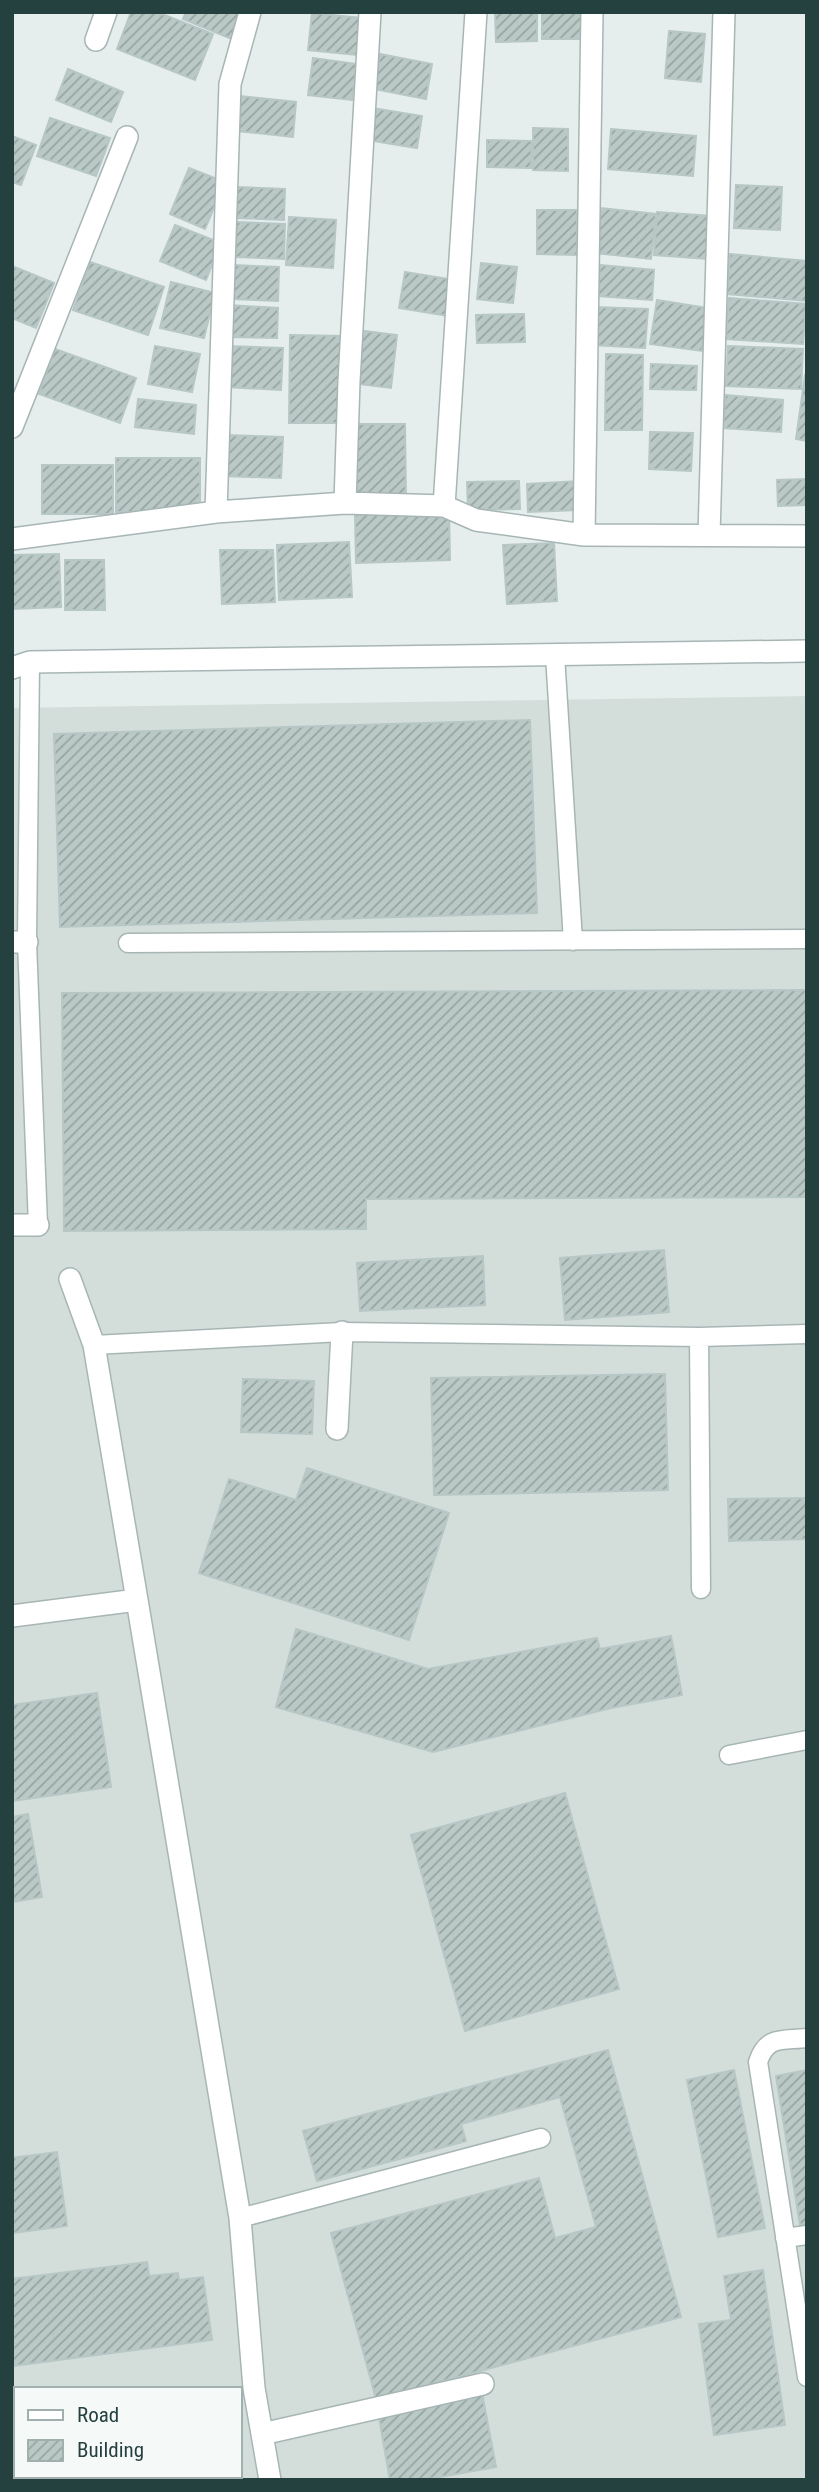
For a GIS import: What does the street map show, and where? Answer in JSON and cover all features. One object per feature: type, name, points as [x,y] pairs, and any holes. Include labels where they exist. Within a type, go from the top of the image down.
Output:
[{"type":"street","points":[[96,40],[106,12]]},
{"type":"street","points":[[216,512],[230,84],[250,12]]},
{"type":"street","points":[[345,503],[349,381],[370,12]]},
{"type":"street","points":[[444,506],[477,12]]},
{"type":"street","points":[[584,535],[592,12]]},
{"type":"street","points":[[709,535],[724,12]]},
{"type":"street","points":[[12,427],[127,137]]},
{"type":"street","points":[[12,539],[216,512],[345,503],[444,506],[476,520],[584,535],[807,536]]},
{"type":"street","points":[[21,665],[807,651]]},
{"type":"street","points":[[12,1225],[38,1225]]},
{"type":"street","points":[[70,1279],[94,1345],[240,2218],[247,2389],[262,2434],[270,2480]]},
{"type":"street","points":[[337,1429],[342,1332]]},
{"type":"street","points":[[12,1616],[137,1600]]},
{"type":"street","points":[[262,2434],[483,2384]]},
{"type":"lane","points":[[555,655],[573,941]]},
{"type":"lane","points":[[21,665],[20,942],[38,1225]]},
{"type":"lane","points":[[128,943],[807,939]]},
{"type":"lane","points":[[94,1345],[342,1332],[699,1337],[807,1334]]},
{"type":"lane","points":[[699,1337],[701,1589]]},
{"type":"lane","points":[[729,1755],[807,1740]]},
{"type":"lane","points":[[807,2038],[768,2043],[762,2049],[758,2062],[807,2377]]},
{"type":"lane","points":[[240,2218],[541,2138]]},
{"type":"lane","points":[[785,2238],[807,2235]]},
{"type":"shaded area","points":[[807,696],[807,2480],[12,2480],[12,708]]},
{"type":"building","points":[[131,12],[157,12],[213,34],[195,80],[117,49]]},
{"type":"building","points":[[186,12],[246,12],[234,40],[183,19]]},
{"type":"building","points":[[495,12],[537,12],[537,41],[496,42]]},
{"type":"building","points":[[542,12],[583,12],[583,39],[542,39]]},
{"type":"building","points":[[312,13],[361,18],[357,55],[308,50]]},
{"type":"building","points":[[669,31],[705,34],[701,82],[665,78]]},
{"type":"building","points":[[380,54],[432,64],[426,99],[374,89]]},
{"type":"building","points":[[313,58],[357,64],[352,100],[308,95]]},
{"type":"building","points":[[68,69],[123,92],[111,122],[56,100]]},
{"type":"building","points":[[240,96],[296,102],[293,137],[237,131]]},
{"type":"building","points":[[372,108],[422,116],[417,148],[367,140]]},
{"type":"building","points":[[50,118],[110,138],[96,176],[37,156]]},
{"type":"building","points":[[533,128],[568,129],[568,171],[533,170]]},
{"type":"building","points":[[611,129],[696,136],[693,176],[608,169]]},
{"type":"building","points":[[12,136],[36,145],[21,185],[12,182]]},
{"type":"building","points":[[487,140],[532,141],[531,168],[487,167]]},
{"type":"building","points":[[189,168],[225,182],[205,229],[170,214]]},
{"type":"building","points":[[736,185],[782,187],[780,230],[734,228]]},
{"type":"building","points":[[236,187],[285,189],[284,220],[235,218]]},
{"type":"building","points":[[600,208],[656,214],[651,259],[595,253]]},
{"type":"building","points":[[537,210],[577,210],[577,255],[537,254]]},
{"type":"building","points":[[657,212],[711,216],[708,259],[654,255]]},
{"type":"building","points":[[289,217],[336,220],[333,268],[286,265]]},
{"type":"building","points":[[236,222],[285,224],[284,259],[235,257]]},
{"type":"building","points":[[175,225],[221,243],[206,280],[160,261]]},
{"type":"building","points":[[730,254],[807,261],[807,301],[727,294]]},
{"type":"building","points":[[90,262],[164,287],[148,335],[73,310]]},
{"type":"building","points":[[481,263],[517,267],[513,303],[477,299]]},
{"type":"building","points":[[232,265],[279,267],[278,301],[231,299]]},
{"type":"building","points":[[600,265],[654,270],[652,300],[598,296]]},
{"type":"building","points":[[12,266],[54,283],[36,328],[12,318]]},
{"type":"building","points":[[405,272],[455,280],[449,316],[399,308]]},
{"type":"building","points":[[171,282],[215,293],[204,338],[160,328]]},
{"type":"building","points":[[729,298],[806,304],[803,344],[726,339]]},
{"type":"building","points":[[657,300],[708,308],[702,351],[650,344]]},
{"type":"building","points":[[229,305],[278,308],[277,338],[228,337]]},
{"type":"building","points":[[594,307],[648,309],[645,348],[592,345]]},
{"type":"building","points":[[524,314],[525,342],[477,343],[476,315]]},
{"type":"building","points":[[357,330],[397,335],[391,388],[350,383]]},
{"type":"building","points":[[290,335],[343,336],[342,423],[289,423]]},
{"type":"building","points":[[155,346],[200,354],[192,392],[148,384]]},
{"type":"building","points":[[226,346],[283,348],[281,390],[225,387]]},
{"type":"building","points":[[728,346],[803,349],[801,389],[726,386]]},
{"type":"building","points":[[55,349],[136,378],[120,423],[39,394]]},
{"type":"building","points":[[606,354],[643,355],[642,430],[605,430]]},
{"type":"building","points":[[651,364],[697,366],[696,390],[650,389]]},
{"type":"building","points":[[807,375],[807,441],[796,439]]},
{"type":"building","points":[[725,395],[783,400],[781,432],[723,428]]},
{"type":"building","points":[[138,399],[196,405],[194,434],[135,427]]},
{"type":"building","points":[[354,424],[405,424],[406,500],[354,500]]},
{"type":"building","points":[[650,432],[693,433],[691,471],[649,469]]},
{"type":"building","points":[[224,435],[283,437],[281,478],[223,476]]},
{"type":"building","points":[[116,458],[200,458],[200,512],[116,512]]},
{"type":"building","points":[[42,465],[113,465],[113,514],[42,514]]},
{"type":"building","points":[[807,479],[807,505],[778,506],[777,480]]},
{"type":"building","points":[[519,481],[520,509],[468,510],[467,482]]},
{"type":"building","points":[[579,481],[580,510],[528,512],[527,484]]},
{"type":"building","points":[[449,511],[450,560],[356,563],[355,513]]},
{"type":"building","points":[[349,542],[352,597],[279,600],[277,545]]},
{"type":"building","points":[[554,543],[557,601],[507,604],[503,545]]},
{"type":"building","points":[[220,550],[273,550],[275,602],[222,604]]},
{"type":"building","points":[[59,554],[61,607],[12,609],[12,555]]},
{"type":"building","points":[[65,560],[104,560],[105,610],[65,610]]},
{"type":"building","points":[[530,720],[537,913],[60,927],[54,734]]},
{"type":"building","points":[[807,990],[807,1197],[366,1199],[366,1229],[64,1231],[62,993]]},
{"type":"building","points":[[664,1250],[669,1312],[565,1320],[560,1258]]},
{"type":"building","points":[[483,1256],[485,1305],[360,1311],[357,1263]]},
{"type":"building","points":[[665,1374],[668,1490],[434,1495],[431,1378]]},
{"type":"building","points":[[243,1379],[314,1381],[312,1434],[241,1432]]},
{"type":"building","points":[[307,1468],[449,1513],[409,1640],[199,1573],[229,1479],[296,1500]]},
{"type":"building","points":[[807,1498],[807,1539],[729,1541],[728,1499]]},
{"type":"building","points":[[296,1629],[428,1669],[597,1638],[600,1649],[671,1636],[682,1695],[611,1708],[433,1752],[276,1707]]},
{"type":"building","points":[[97,1693],[111,1787],[12,1801],[12,1705]]},
{"type":"building","points":[[565,1793],[619,1989],[465,2031],[411,1835]]},
{"type":"building","points":[[28,1814],[42,1897],[12,1902],[12,1817]]},
{"type":"building","points":[[608,2050],[681,2317],[376,2399],[331,2233],[539,2178],[555,2238],[596,2227],[560,2097],[461,2124],[466,2141],[317,2181],[303,2131]]},
{"type":"building","points":[[734,2070],[765,2228],[718,2237],[687,2080]]},
{"type":"building","points":[[807,2070],[807,2224],[800,2225],[776,2076]]},
{"type":"building","points":[[57,2152],[67,2226],[12,2233],[12,2158]]},
{"type":"building","points":[[147,2262],[149,2276],[178,2273],[179,2280],[203,2277],[212,2340],[12,2366],[12,2279]]},
{"type":"building","points":[[763,2270],[785,2425],[714,2435],[699,2324],[731,2320],[724,2276]]},
{"type":"building","points":[[482,2393],[496,2467],[423,2480],[390,2480],[378,2412]]}]
